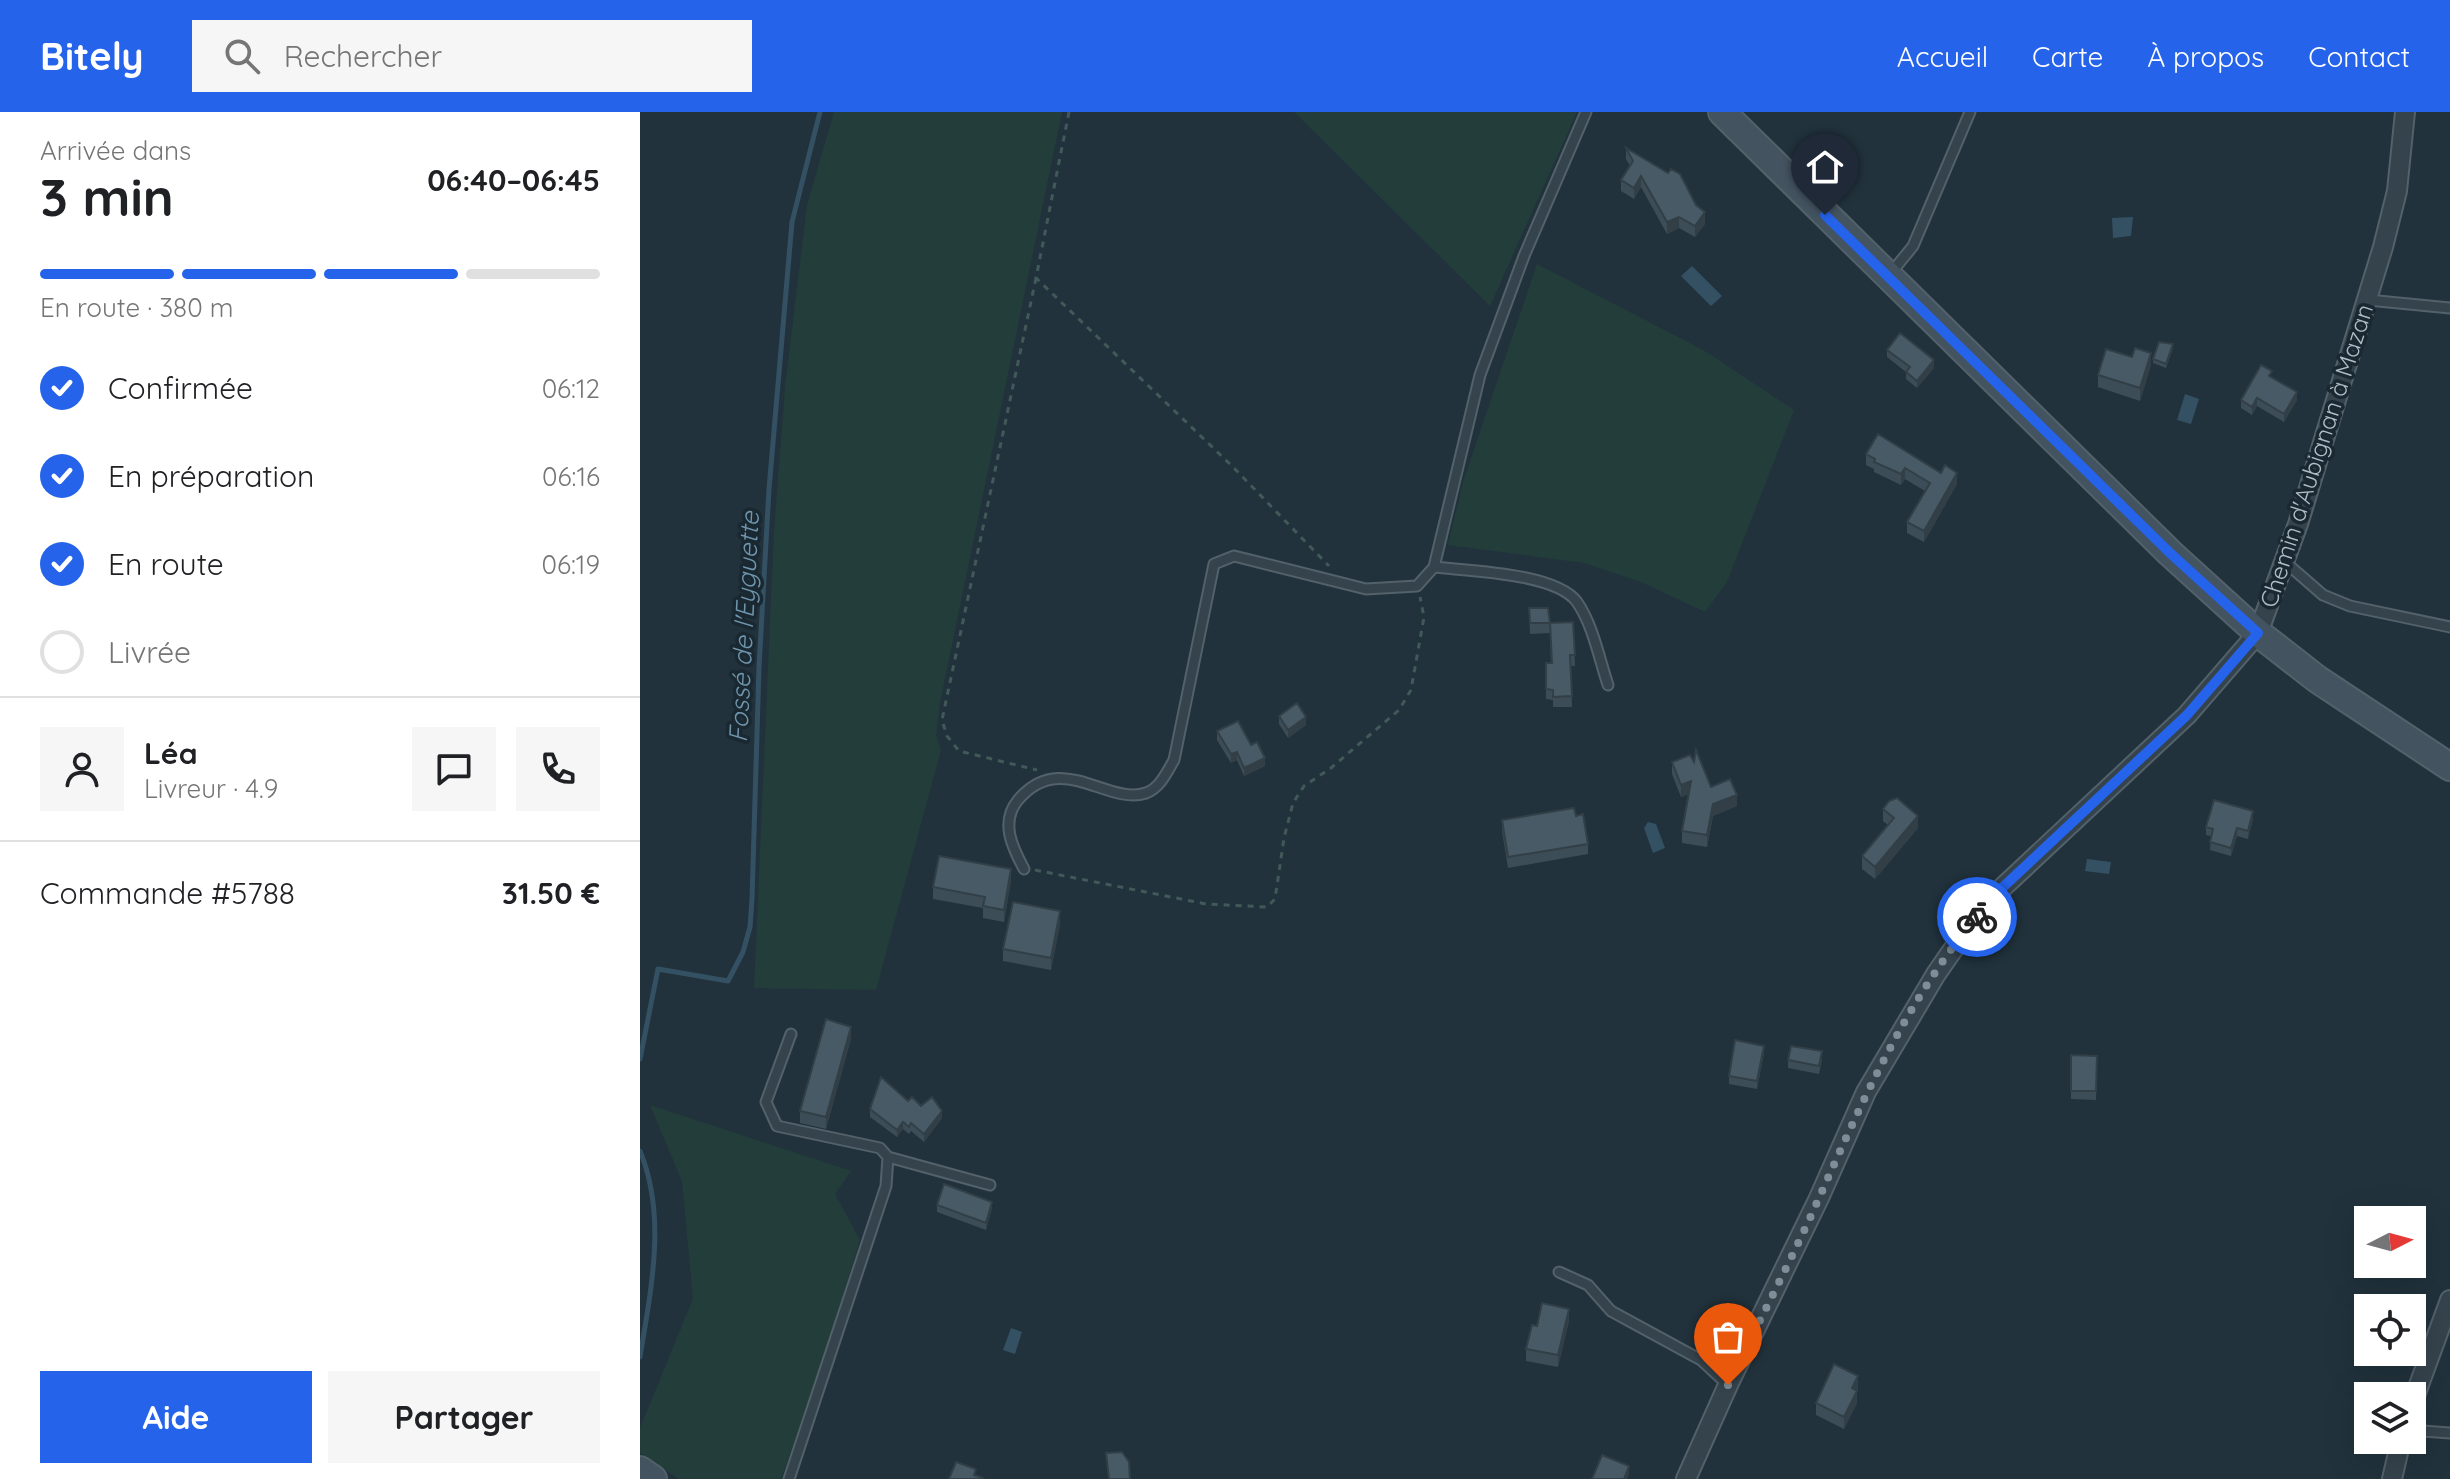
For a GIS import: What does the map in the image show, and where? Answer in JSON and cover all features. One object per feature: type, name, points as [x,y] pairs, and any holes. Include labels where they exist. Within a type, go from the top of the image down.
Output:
[{"type":"main road","points":[[1722,112],[2170,553],[2258,633],[2317,679],[2450,767]]},
{"type":"main road","points":[[640,1470],[653,1479]]},
{"type":"street","name":"Chemin d'Aubignan à Mazan","points":[[1686,1479],[1866,1092],[1944,962],[2002,888],[2187,715],[2258,633],[2285,562],[2368,300],[2397,191],[2405,112]]},
{"type":"street","points":[[2420,1382],[2450,1300]]},
{"type":"street","points":[[2392,1479],[2398,1454]]},
{"type":"lane","points":[[1024,869],[1012,845],[1008,821],[1016,802],[1035,784],[1070,778],[1125,794],[1147,793],[1163,781],[1174,760],[1214,564],[1234,556],[1366,589],[1417,586],[1434,567],[1480,375],[1524,256],[1586,112]]},
{"type":"lane","points":[[1888,277],[1913,246],[1970,112]]},
{"type":"lane","points":[[2368,300],[2450,308]]},
{"type":"lane","points":[[2285,562],[2323,595],[2350,606],[2450,627]]},
{"type":"lane","points":[[1434,567],[1544,580],[1576,600],[1589,626],[1608,685]]},
{"type":"lane","points":[[791,1034],[766,1102],[777,1126],[880,1148],[888,1157],[990,1185]]},
{"type":"lane","points":[[789,1479],[886,1186],[888,1157]]},
{"type":"lane","points":[[1559,1272],[1588,1285],[1611,1311],[1701,1360],[1728,1385]]},
{"type":"lane","points":[[2426,1431],[2450,1433]]},
{"type":"path","points":[[1069,112],[942,720],[947,736],[959,751],[1070,778]]},
{"type":"path","points":[[1036,278],[1232,466],[1346,584]]},
{"type":"path","points":[[1024,869],[1206,904],[1267,907],[1275,899],[1293,803],[1304,786],[1331,768],[1399,710],[1411,690],[1424,617],[1417,586]]},
{"type":"green space","points":[[834,112],[1062,112],[940,703],[936,735],[941,750],[876,990],[754,988],[774,532],[785,387],[807,205]]},
{"type":"green space","points":[[1294,112],[1577,112],[1490,306]]},
{"type":"green space","points":[[1537,264],[1705,351],[1794,410],[1727,582],[1705,612],[1641,582],[1584,563],[1448,545],[1463,482]]},
{"type":"green space","points":[[650,1105],[851,1171],[835,1194],[860,1240],[814,1389],[781,1479],[679,1479],[640,1453],[640,1428],[693,1299],[682,1181]]},
{"type":"water","points":[[2133,217],[2131,236],[2113,238],[2112,218]]},
{"type":"water","points":[[1692,266],[1722,296],[1711,306],[1681,276]]},
{"type":"water","points":[[2185,394],[2199,399],[2191,424],[2177,420]]},
{"type":"water","points":[[1648,822],[1656,824],[1665,848],[1653,853],[1644,828]]},
{"type":"water","points":[[2087,859],[2111,862],[2109,874],[2085,871]]},
{"type":"water","points":[[1011,1328],[1022,1332],[1015,1354],[1003,1350]]},
{"type":"building","points":[[1626,148],[1668,173],[1671,169],[1680,174],[1696,205],[1705,212],[1695,226],[1679,217],[1667,222],[1641,176],[1634,188],[1621,180],[1633,161]]},
{"type":"building","points":[[1900,333],[1934,360],[1917,381],[1906,372],[1910,367],[1887,350]]},
{"type":"building","points":[[2159,342],[2173,344],[2166,364],[2153,359]]},
{"type":"building","points":[[2135,348],[2151,353],[2140,388],[2098,375],[2106,349],[2132,357]]},
{"type":"building","points":[[2261,365],[2272,371],[2269,376],[2297,392],[2284,414],[2257,398],[2252,407],[2241,400]]},
{"type":"building","points":[[1878,434],[1941,473],[1945,465],[1957,473],[1924,531],[1907,522],[1930,483],[1905,468],[1901,474],[1874,462],[1875,459],[1866,454]]},
{"type":"building","points":[[1529,608],[1548,608],[1550,623],[1530,623]]},
{"type":"building","points":[[1573,622],[1575,655],[1570,655],[1572,696],[1553,697],[1553,690],[1546,689],[1546,663],[1552,663],[1550,623]]},
{"type":"building","points":[[1297,703],[1306,717],[1288,730],[1279,716]]},
{"type":"building","points":[[1238,721],[1251,745],[1257,742],[1265,758],[1244,768],[1237,752],[1231,754],[1217,731]]},
{"type":"building","points":[[1696,750],[1711,787],[1730,779],[1737,795],[1713,804],[1707,835],[1682,831],[1691,781],[1681,785],[1672,762],[1690,755],[1694,762]]},
{"type":"building","points":[[1897,798],[1918,816],[1875,867],[1862,856],[1894,818],[1883,809],[1889,801]]},
{"type":"building","points":[[2214,800],[2253,811],[2248,831],[2237,828],[2231,848],[2210,842],[2213,829],[2206,827]]},
{"type":"building","points":[[1574,808],[1576,816],[1583,814],[1588,844],[1508,857],[1502,820]]},
{"type":"building","points":[[939,856],[1011,869],[1004,910],[983,906],[985,897],[933,887]]},
{"type":"building","points":[[1013,902],[1060,911],[1051,958],[1003,949]]},
{"type":"building","points":[[826,1019],[851,1027],[826,1117],[800,1111]]},
{"type":"building","points":[[1735,1040],[1764,1046],[1757,1081],[1729,1076]]},
{"type":"building","points":[[1791,1046],[1822,1051],[1819,1066],[1788,1060]]},
{"type":"building","points":[[2071,1055],[2097,1056],[2096,1091],[2071,1091]]},
{"type":"building","points":[[881,1077],[908,1101],[912,1097],[921,1106],[932,1097],[942,1111],[924,1134],[911,1123],[909,1127],[903,1122],[897,1130],[870,1109]]},
{"type":"building","points":[[944,1184],[992,1202],[986,1223],[937,1205]]},
{"type":"building","points":[[1542,1303],[1569,1309],[1558,1355],[1526,1349],[1532,1325],[1537,1326]]},
{"type":"building","points":[[1834,1364],[1858,1376],[1852,1388],[1857,1391],[1844,1417],[1816,1403]]},
{"type":"building","points":[[1122,1452],[1129,1462],[1130,1479],[1109,1479],[1106,1453]]},
{"type":"building","points":[[1602,1455],[1629,1466],[1624,1479],[1592,1479]]},
{"type":"building","points":[[956,1462],[976,1469],[974,1475],[983,1478],[949,1479]]},
{"type":"waterway","name":"Fossé de l'Eyguette","points":[[640,1059],[658,969],[728,981],[743,952],[750,927],[769,489],[792,222],[820,112]]},
{"type":"waterway","name":"Fossé de l'Eyguette","points":[[640,1151],[653,1201],[655,1227],[652,1279],[640,1357]]},
{"type":"way so far","points":[[1728,1385],[1819,1198],[1866,1092],[1936,974],[1977,917]]},
{"type":"route","points":[[1825,215],[2170,553],[2258,633],[2187,715],[2002,888],[1977,917]]}]
